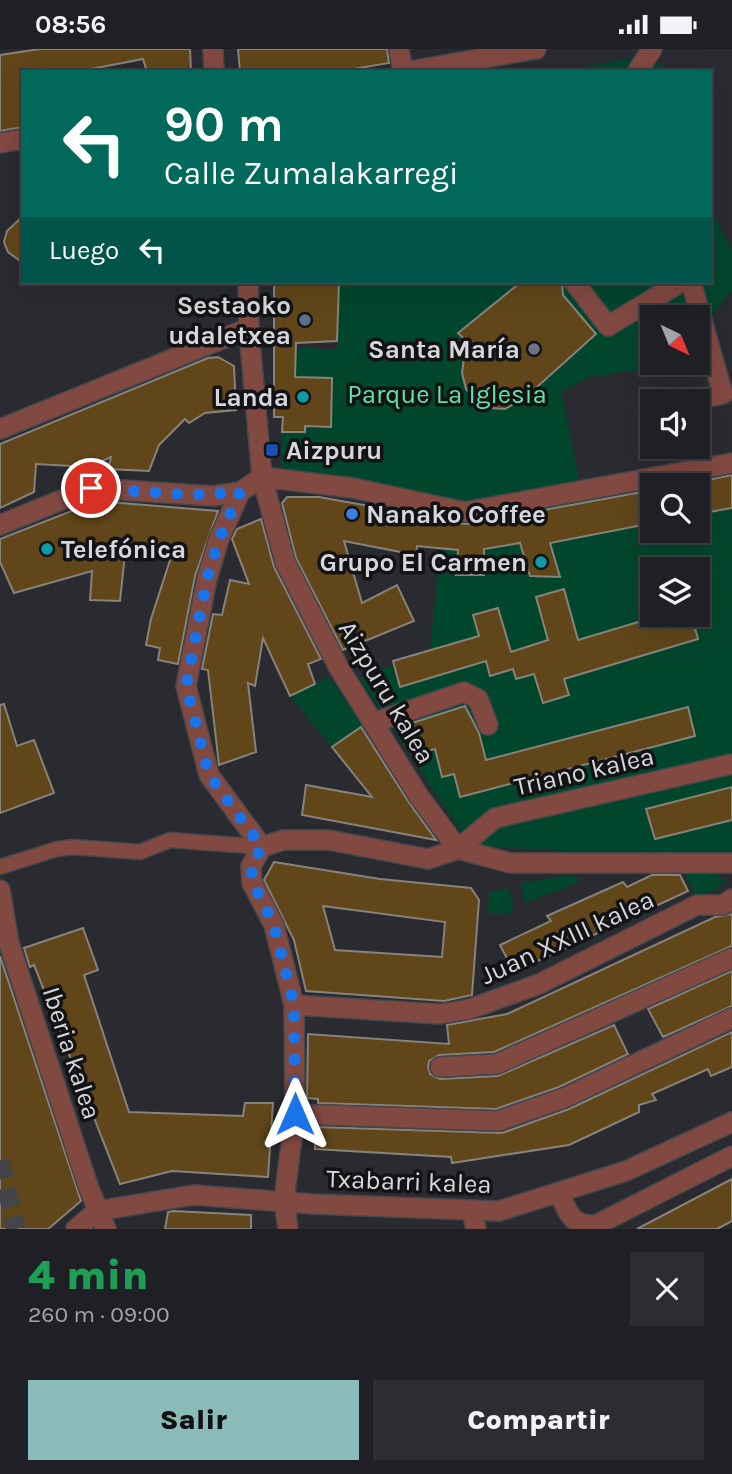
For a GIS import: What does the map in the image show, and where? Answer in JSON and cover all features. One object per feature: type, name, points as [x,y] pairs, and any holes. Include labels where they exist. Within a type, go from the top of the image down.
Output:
[{"type":"street","points":[[213,49],[214,70]]},
{"type":"street","points":[[399,49],[404,70]]},
{"type":"street","points":[[415,70],[535,49]]},
{"type":"street","points":[[638,70],[652,49]]},
{"type":"street","points":[[0,143],[21,139]]},
{"type":"street","name":"Aizpuru kalea","points":[[248,284],[249,328],[262,477],[285,562],[339,668],[418,795],[458,849]]},
{"type":"street","points":[[576,284],[608,327],[678,284]]},
{"type":"street","points":[[692,284],[723,394],[710,397]]},
{"type":"street","points":[[0,429],[249,328]]},
{"type":"street","points":[[0,525],[91,488],[190,495],[240,492],[262,477],[352,488],[465,512],[732,463]]},
{"type":"street","points":[[240,492],[219,539],[207,579],[186,686],[209,775],[262,847]]},
{"type":"street","points":[[373,723],[464,692],[478,699],[488,726]]},
{"type":"street","name":"Triano kalea","points":[[458,849],[495,818],[732,764]]},
{"type":"street","points":[[0,867],[57,849],[73,847],[140,852],[170,840],[262,847],[283,840],[329,840],[428,859],[458,849],[510,863],[732,863]]},
{"type":"street","points":[[262,847],[251,866],[253,883],[274,925],[294,1005],[295,1114],[285,1201],[288,1229]]},
{"type":"street","name":"Iberia kalea","points":[[0,890],[9,943],[97,1211],[106,1229]]},
{"type":"street","name":"Juan XXIII kalea","points":[[294,1005],[440,1014],[470,1009],[539,984],[697,905],[723,905],[732,899]]},
{"type":"street","points":[[440,1067],[497,1064],[732,958]]},
{"type":"street","points":[[295,1114],[498,1121],[564,1098],[732,1018]]},
{"type":"street","name":"Txabarri kalea","points":[[97,1211],[194,1195],[285,1201],[474,1220],[626,1171],[731,1125]]},
{"type":"street","points":[[559,1194],[570,1218],[582,1226],[596,1225],[732,1156]]},
{"type":"street","points":[[76,1229],[97,1211]]},
{"type":"green space","points":[[633,58],[662,64],[664,70],[569,70]]},
{"type":"green space","name":"Parque La Iglesia","points":[[712,212],[732,251],[732,290],[710,318],[710,305],[640,305],[640,370],[588,377],[561,392],[581,490],[477,510],[640,495],[640,543],[710,543],[710,488],[732,486],[732,862],[470,845],[359,678],[430,650],[437,579],[455,510],[281,479],[282,432],[305,432],[305,416],[331,426],[332,379],[295,377],[295,362],[275,361],[272,345],[337,350],[339,284],[712,284]]},
{"type":"green space","points":[[710,318],[720,354],[710,358]]},
{"type":"green space","points":[[328,677],[364,725],[332,747],[290,696]]},
{"type":"green space","points":[[685,873],[713,873],[726,881],[713,891],[695,895]]},
{"type":"green space","points":[[574,876],[581,881],[525,903],[521,883]]},
{"type":"green space","points":[[508,888],[514,909],[508,914],[488,914],[489,892]]},
{"type":"building","points":[[40,49],[190,49],[191,70],[146,70],[143,59],[91,70],[21,70],[21,127],[0,131],[0,55]]},
{"type":"building","points":[[238,49],[387,49],[389,63],[348,70],[240,70]]},
{"type":"building","points":[[21,218],[21,262],[8,252],[4,242],[7,231]]},
{"type":"building","points":[[274,284],[339,284],[337,341],[296,343],[295,377],[332,378],[331,427],[305,426],[305,432],[282,432],[283,417],[274,417]]},
{"type":"building","name":"Santa María","points":[[519,284],[562,284],[563,295],[596,334],[527,396],[505,409],[490,408],[476,401],[466,389],[462,373],[464,358],[472,347],[458,333]]},
{"type":"building","points":[[218,357],[234,366],[236,410],[205,413],[189,423],[185,419],[159,445],[149,471],[108,469],[111,457],[89,467],[36,464],[34,492],[0,508],[0,444],[208,358]]},
{"type":"building","points":[[732,475],[732,508],[710,512],[710,480]]},
{"type":"building","points":[[640,492],[640,526],[550,543],[560,577],[530,576],[520,543],[484,549],[484,575],[456,575],[458,550],[417,546],[416,555],[344,541],[362,603],[397,585],[414,621],[343,650],[296,558],[282,503],[287,497],[319,497],[420,515],[419,519],[467,524]]},
{"type":"building","points":[[97,501],[218,511],[195,576],[178,664],[158,660],[160,648],[146,645],[151,619],[172,554],[125,554],[120,601],[90,600],[92,571],[14,593],[0,562],[0,539]]},
{"type":"building","points":[[261,519],[274,567],[321,659],[308,664],[315,684],[290,696],[263,638],[255,686],[248,683],[256,752],[219,765],[208,670],[202,669],[213,614],[222,615],[230,580],[249,584],[232,539],[237,529]]},
{"type":"building","points":[[564,589],[578,640],[640,621],[640,627],[695,627],[698,639],[564,679],[569,695],[543,703],[534,674],[516,679],[513,669],[490,676],[486,661],[400,687],[393,661],[479,636],[473,615],[498,608],[511,652],[548,640],[536,597]]},
{"type":"building","points":[[4,704],[17,746],[34,740],[54,793],[0,813],[0,705]]},
{"type":"building","points":[[465,706],[479,733],[486,760],[688,707],[695,736],[460,797],[454,774],[442,777],[435,749],[416,754],[409,724]]},
{"type":"building","points":[[361,727],[436,840],[302,815],[306,785],[372,797],[332,747]]},
{"type":"building","points":[[732,787],[732,820],[655,839],[646,809]]},
{"type":"building","points":[[274,862],[380,879],[471,888],[479,900],[472,995],[444,1001],[306,991],[294,940],[264,880]],"holes":[[[323,906],[445,922],[442,957],[335,950]]]},
{"type":"building","points":[[652,875],[680,875],[688,891],[514,972],[500,945],[551,921],[547,916],[623,882],[627,887]]},
{"type":"building","points":[[732,914],[732,946],[494,1052],[439,1055],[429,1061],[430,1074],[440,1079],[498,1076],[614,1025],[628,1054],[559,1087],[496,1109],[318,1103],[318,1099],[307,1098],[308,1034],[449,1044],[447,1025],[507,1014],[715,917]]},
{"type":"building","points":[[83,928],[98,970],[84,975],[129,1112],[243,1116],[245,1103],[273,1103],[268,1177],[172,1171],[120,1184],[34,965],[30,967],[24,948]]},
{"type":"building","points":[[0,956],[81,1201],[48,1229],[0,1229]]},
{"type":"building","points":[[732,971],[732,1006],[663,1037],[648,1009]]},
{"type":"building","points":[[732,1032],[732,1067],[711,1076],[708,1069],[652,1094],[656,1100],[639,1105],[639,1112],[569,1145],[452,1163],[451,1157],[315,1149],[316,1127],[502,1133],[569,1109]]},
{"type":"building","points":[[732,1179],[732,1221],[717,1229],[637,1229]]},
{"type":"building","points":[[168,1212],[251,1215],[251,1229],[165,1229]]},
{"type":"tunnel","points":[[0,1160],[16,1229]]},
{"type":"place","name":"Sestaoko udaletxea","points":[[305,320]]},
{"type":"place","name":"Santa María","points":[[534,349]]},
{"type":"place","name":"Landa","points":[[303,397]]},
{"type":"place","name":"Aizpuru","points":[[272,450]]},
{"type":"place","name":"Nanako Coffee","points":[[352,514]]},
{"type":"place","name":"Telefónica","points":[[47,549]]},
{"type":"place","name":"Grupo El Carmen","points":[[541,562]]},
{"type":"route","points":[[91,488],[213,496],[240,492],[219,539],[207,579],[186,686],[209,775],[262,847],[251,866],[253,883],[274,925],[294,1005],[295,1114]]}]
